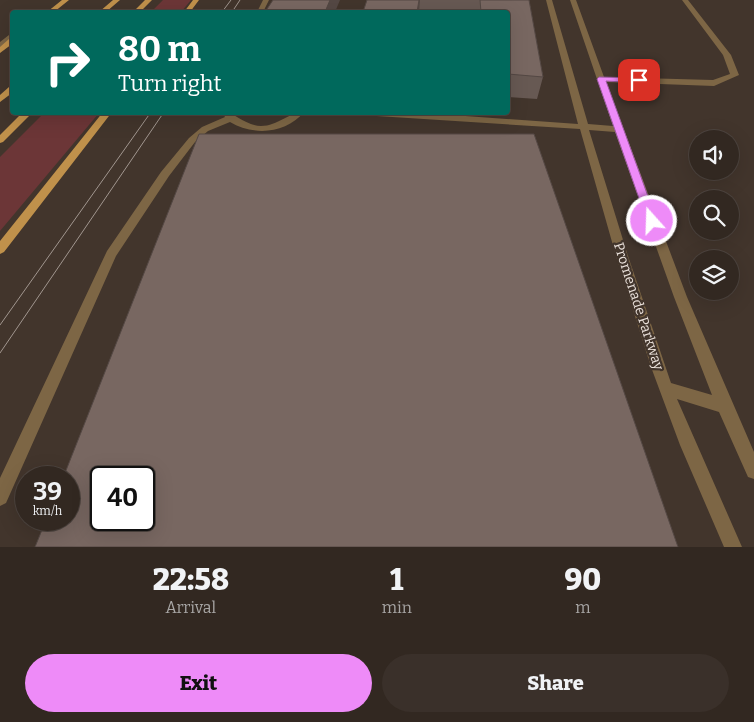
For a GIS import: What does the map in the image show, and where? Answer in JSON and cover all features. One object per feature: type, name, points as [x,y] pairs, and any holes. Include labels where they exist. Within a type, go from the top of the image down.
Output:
[{"type":"main road","points":[[51,10],[66,0]]},
{"type":"main road","points":[[104,10],[117,0]]},
{"type":"main road","points":[[138,10],[149,0]]},
{"type":"main road","points":[[188,10],[196,0]]},
{"type":"main road","points":[[0,51],[10,43]]},
{"type":"main road","points":[[0,99],[10,91]]},
{"type":"main road","points":[[0,140],[26,115]]},
{"type":"main road","points":[[0,249],[106,115]]},
{"type":"street","name":"Promenade Parkway","points":[[549,0],[582,126],[649,341],[666,389],[732,547]]},
{"type":"street","points":[[573,0],[665,258],[722,405],[754,471]]},
{"type":"street","points":[[601,79],[714,83],[735,75],[727,55],[686,0]]},
{"type":"street","points":[[0,497],[111,254],[165,174],[192,140],[205,129],[228,116],[237,124],[248,128],[262,128],[288,122],[296,115]]},
{"type":"street","points":[[408,115],[619,129]]},
{"type":"street","points":[[666,389],[722,405]]},
{"type":"shaded area","points":[[163,0],[191,0],[183,10],[153,10]]},
{"type":"shaded area","points":[[42,115],[97,115],[0,231],[0,157]]},
{"type":"building","points":[[273,0],[330,0],[326,10],[266,10]]},
{"type":"building","points":[[367,0],[419,0],[417,10],[364,10]]},
{"type":"building","points":[[480,0],[529,0],[543,77],[510,74],[510,10],[481,10]]},
{"type":"building","points":[[199,134],[534,134],[678,547],[35,547],[42,531],[80,531],[80,466],[68,466]]},
{"type":"tram line","points":[[224,10],[231,0]]},
{"type":"tram line","points":[[233,10],[240,0]]},
{"type":"tram line","points":[[0,325],[149,115]]},
{"type":"tram line","points":[[0,353],[162,115]]},
{"type":"route","points":[[639,80],[601,79],[652,221]]}]
